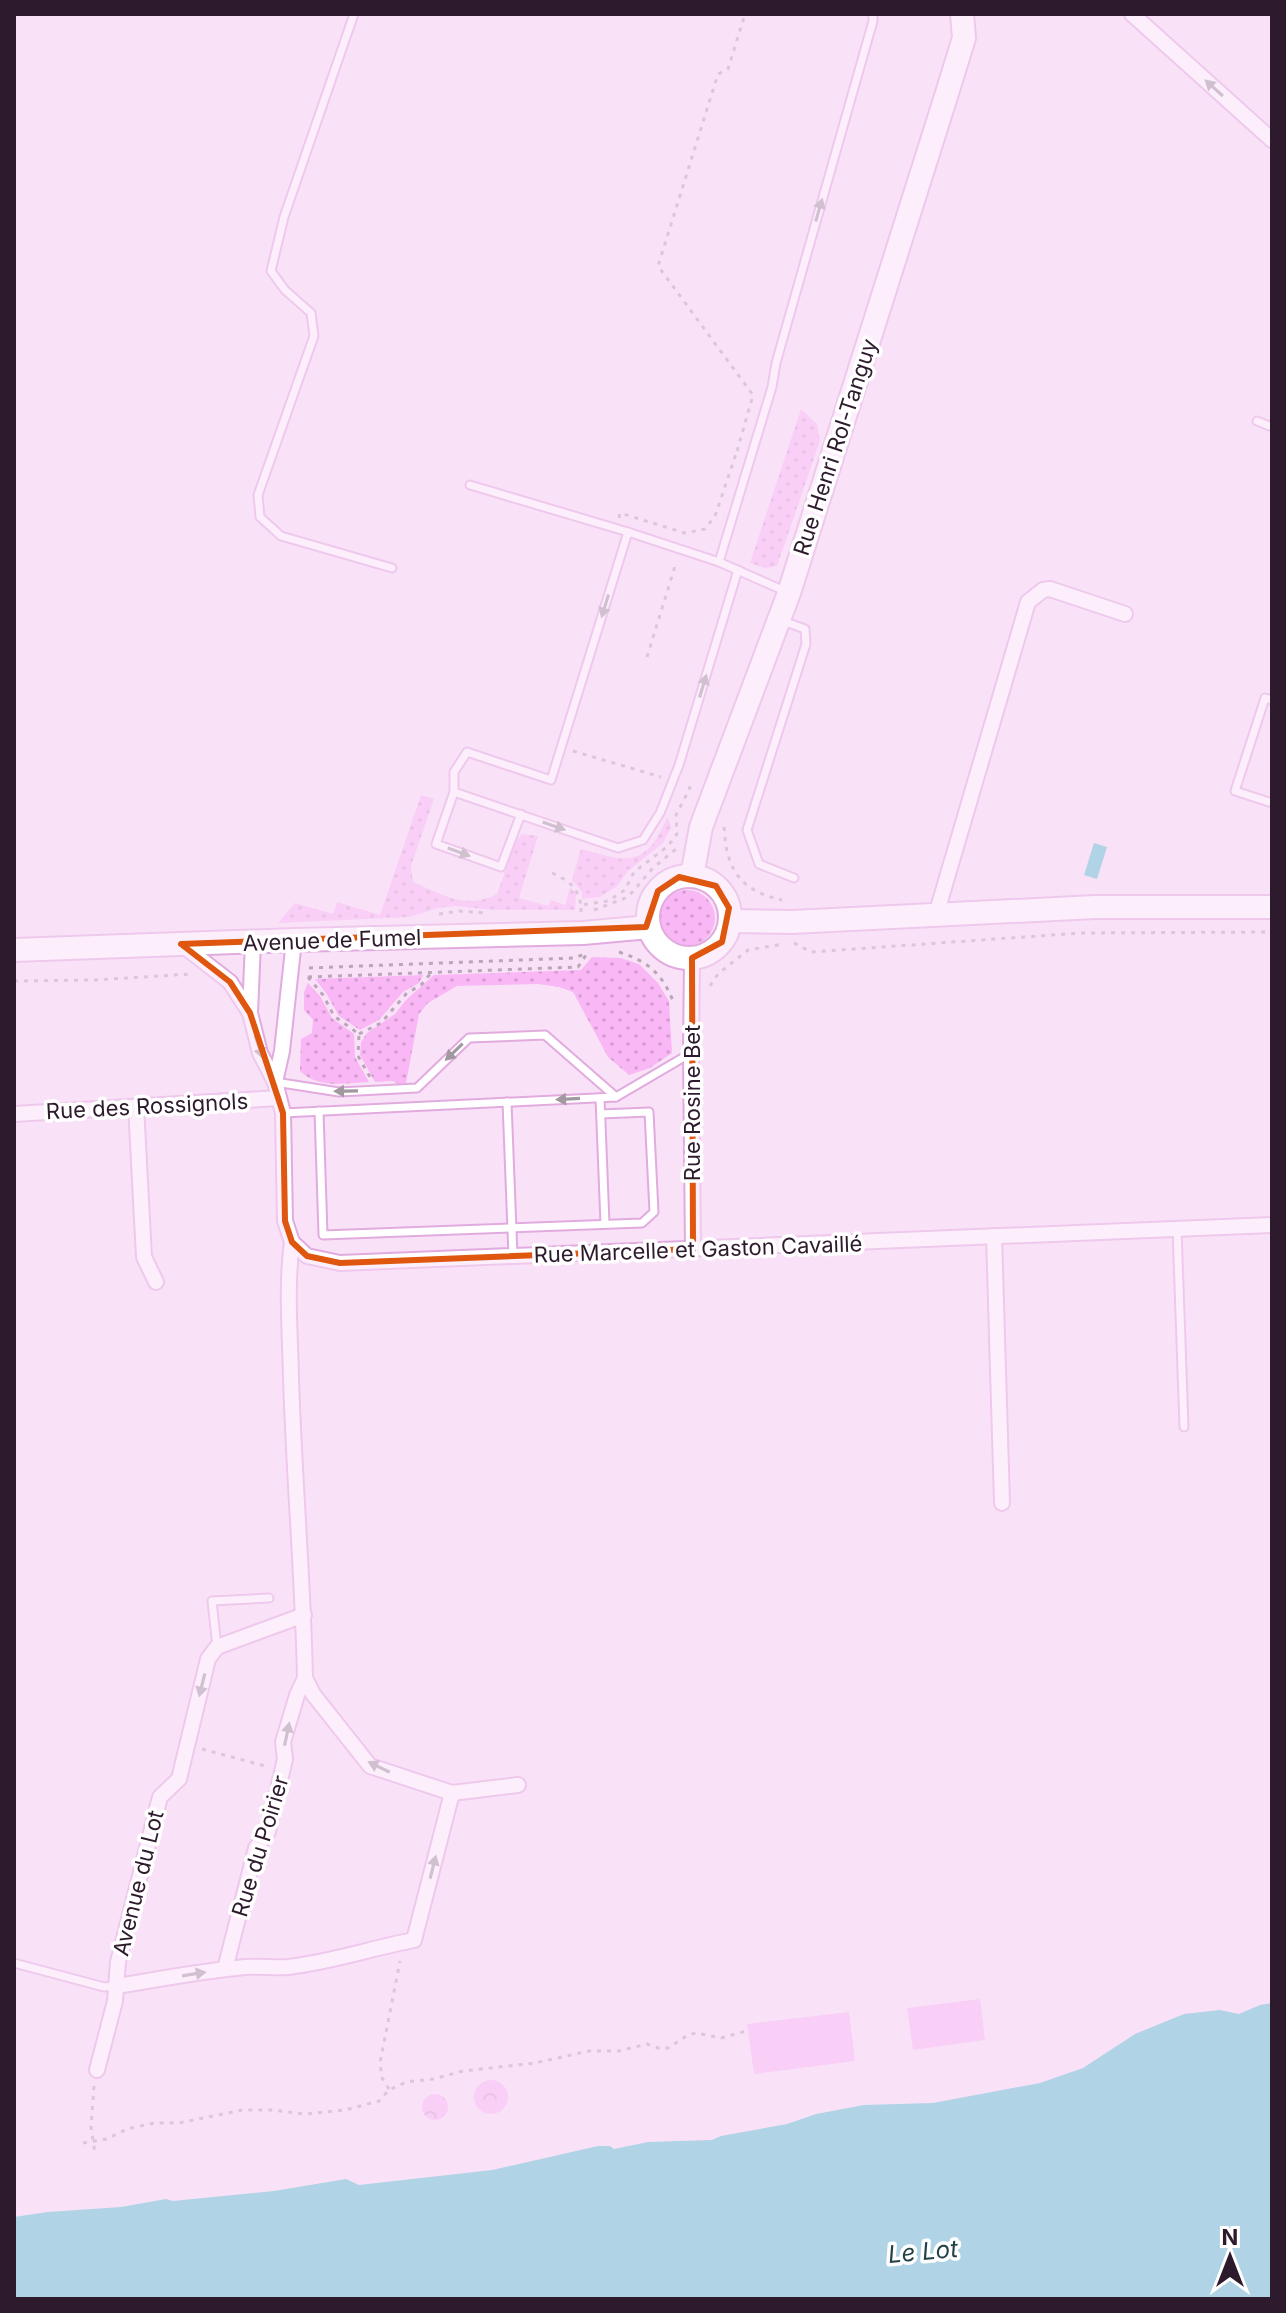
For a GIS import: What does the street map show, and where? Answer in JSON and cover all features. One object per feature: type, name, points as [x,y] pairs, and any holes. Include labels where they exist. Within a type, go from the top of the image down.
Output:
[{"type":"main road","name":"Rue Henri Rol-Tanguy","points":[[692,876],[701,827],[789,593],[964,38],[962,14]]},
{"type":"main road","points":[[692,876],[705,879],[725,896],[730,921],[722,942],[703,955],[692,958],[665,950],[655,940],[649,927],[649,914],[651,902],[668,882],[692,876]]},
{"type":"main road","points":[[730,921],[792,922],[1095,907],[1272,907]]},
{"type":"main road","name":"Avenue de Fumel","points":[[14,950],[584,933],[649,927]]},
{"type":"street","points":[[1132,14],[1272,140]]},
{"type":"street","points":[[936,915],[1028,602],[1043,590],[1050,589],[1125,614]]},
{"type":"street","points":[[275,1082],[282,1051],[294,940]]},
{"type":"street","points":[[253,942],[250,1013],[260,1053],[275,1082],[283,1113],[285,1221],[292,1242],[288,1272],[305,1678],[313,1694],[370,1766],[452,1793],[518,1785]]},
{"type":"street","points":[[181,944],[230,982],[250,1013]]},
{"type":"street","name":"Rue Rosine Bet","points":[[692,958],[693,1249]]},
{"type":"street","name":"Rue des Rossignols","points":[[14,1114],[279,1098]]},
{"type":"street","points":[[136,1106],[144,1257],[156,1282]]},
{"type":"street","name":"Rue Marcelle et Gaston Cavaillé","points":[[292,1242],[307,1256],[340,1263],[1272,1225]]},
{"type":"street","points":[[994,1236],[1002,1503]]},
{"type":"street","points":[[217,1647],[304,1615]]},
{"type":"street","name":"Avenue du Lot","points":[[97,2070],[117,1986],[118,1962],[160,1797],[179,1779],[208,1659],[217,1647]]},
{"type":"street","name":"Rue du Poirier","points":[[225,1969],[256,1848],[268,1832],[285,1759],[283,1742],[305,1678]]},
{"type":"street","points":[[409,1941],[452,1793]]},
{"type":"street","name":"Avenue du Lot","points":[[117,1986],[225,1969],[286,1967],[349,1957],[409,1941]]},
{"type":"lane","points":[[354,14],[284,217],[271,271],[285,290],[311,313],[314,336],[258,495],[260,517],[281,536],[392,568]]},
{"type":"lane","points":[[719,562],[772,387],[776,363],[873,14]]},
{"type":"lane","points":[[1257,421],[1272,427]]},
{"type":"lane","points":[[470,485],[719,562],[789,593]]},
{"type":"lane","points":[[521,814],[501,867],[436,844],[454,792],[454,772],[467,752],[551,780],[628,532]]},
{"type":"lane","points":[[454,792],[618,848],[643,840],[660,813],[673,781],[738,570]]},
{"type":"lane","points":[[778,620],[805,629],[806,644],[747,830],[759,864],[794,878]]},
{"type":"lane","points":[[1272,700],[1265,698],[1235,791],[1272,803]]},
{"type":"lane","points":[[275,1082],[339,1092],[417,1088],[469,1038],[545,1035],[616,1097]]},
{"type":"lane","points":[[283,1113],[616,1097],[691,1053]]},
{"type":"lane","points":[[391,1089],[392,1107]]},
{"type":"lane","points":[[600,1098],[605,1224]]},
{"type":"lane","points":[[507,1102],[513,1256]]},
{"type":"lane","points":[[319,1111],[323,1235],[642,1223],[654,1212],[649,1112],[601,1114]]},
{"type":"lane","points":[[1177,1229],[1184,1427]]},
{"type":"lane","points":[[217,1647],[212,1601],[269,1598]]},
{"type":"lane","name":"Avenue du Lot","points":[[14,1963],[104,1987],[117,1986]]},
{"type":"path","points":[[615,528],[620,513],[685,533],[705,529],[715,516],[753,395],[658,266],[718,74],[728,69],[745,14]]},
{"type":"path","points":[[737,451],[751,456]]},
{"type":"path","points":[[647,657],[685,533]]},
{"type":"path","points":[[561,747],[690,788],[676,815],[677,834],[668,846],[634,872],[625,890],[608,901],[581,905]]},
{"type":"path","points":[[701,827],[725,828],[726,847],[736,875],[760,895],[789,901],[792,922]]},
{"type":"path","points":[[291,967],[575,958],[597,909],[628,897],[653,868],[681,844]]},
{"type":"path","points":[[308,977],[578,967],[584,933],[579,893],[572,883],[552,873]]},
{"type":"path","points":[[435,915],[459,911],[495,914]]},
{"type":"path","points":[[615,950],[641,959],[660,976],[675,1006],[691,1006],[705,1005],[708,989],[718,974],[748,950],[792,942],[811,952],[1081,933],[1272,932]]},
{"type":"path","points":[[291,967],[308,977],[323,995],[334,1016],[359,1034]]},
{"type":"path","points":[[359,1034],[381,1023],[406,994],[422,984],[432,972]]},
{"type":"path","points":[[14,981],[94,980],[194,973]]},
{"type":"path","points":[[359,1034],[358,1056],[372,1080],[374,1090]]},
{"type":"path","points":[[187,1745],[282,1770]]},
{"type":"path","points":[[389,2090],[382,2078],[380,2063],[409,1941]]},
{"type":"path","points":[[83,2143],[107,2139],[127,2129],[154,2123],[179,2123],[242,2110],[305,2114],[345,2110],[379,2101],[389,2090],[406,2082],[463,2071],[535,2063],[589,2051],[619,2051],[647,2044],[668,2048],[696,2033],[721,2038],[746,2031]]},
{"type":"path","points":[[95,2154],[91,2104],[97,2070]]},
{"type":"highlighted area","points":[[679,877],[716,886],[729,908],[722,942],[692,958],[693,1249],[340,1263],[307,1256],[292,1242],[285,1221],[283,1113],[250,1013],[230,982],[181,944],[646,927],[658,891]]},
{"type":"green space","points":[[801,409],[817,424],[820,441],[777,566],[765,568],[750,563]]},
{"type":"green space","points":[[421,795],[434,799],[411,866],[413,882],[455,899],[486,899],[497,894],[516,841],[522,834],[538,836],[519,898],[548,906],[551,900],[565,905],[570,887],[576,893],[575,910],[496,910],[455,906],[409,917],[278,923],[295,903],[333,914],[337,902],[380,915]]},
{"type":"green space","points":[[668,817],[671,827],[663,843],[628,871],[617,886],[600,897],[582,899],[582,892],[572,880],[581,849],[616,858],[633,857],[651,846]]},
{"type":"green space","points":[[687,890],[707,898],[715,918],[707,938],[687,946],[667,938],[659,918],[667,898]]},
{"type":"green space","points":[[592,957],[621,958],[639,964],[658,983],[669,1001],[672,1053],[650,1068],[629,1075],[608,1057],[573,992],[538,984],[457,986],[428,1003],[419,1014],[406,1083],[375,1082],[360,1055],[361,1042],[367,1033],[395,1014],[434,975],[581,970]]},
{"type":"green space","points":[[423,975],[419,983],[403,992],[379,1020],[360,1030],[339,1016],[315,979]]},
{"type":"green space","points":[[308,983],[320,996],[332,1018],[354,1034],[355,1057],[369,1082],[323,1083],[300,1071],[301,1039],[312,1033],[313,1020],[304,1010],[304,992]]},
{"type":"green space","points":[[980,1999],[985,2040],[913,2050],[907,2008]]},
{"type":"green space","points":[[849,2012],[855,2061],[754,2074],[747,2024]]},
{"type":"green space","points":[[491,2080],[503,2085],[508,2097],[503,2109],[491,2114],[479,2109],[474,2097],[479,2085]]},
{"type":"green space","points":[[435,2094],[444,2098],[448,2107],[444,2116],[435,2120],[426,2116],[422,2107],[426,2098]]},
{"type":"water","points":[[1094,843],[1107,847],[1097,879],[1084,875]]},
{"type":"water","name":"Le Lot","points":[[1272,2003],[1272,2299],[14,2299],[14,2217],[121,2207],[166,2199],[173,2201],[274,2191],[346,2179],[359,2185],[492,2170],[598,2146],[614,2149],[648,2142],[712,2140],[864,2105],[933,2103],[1040,2083],[1083,2068],[1135,2034],[1184,2014],[1220,2010],[1239,2014]]}]
